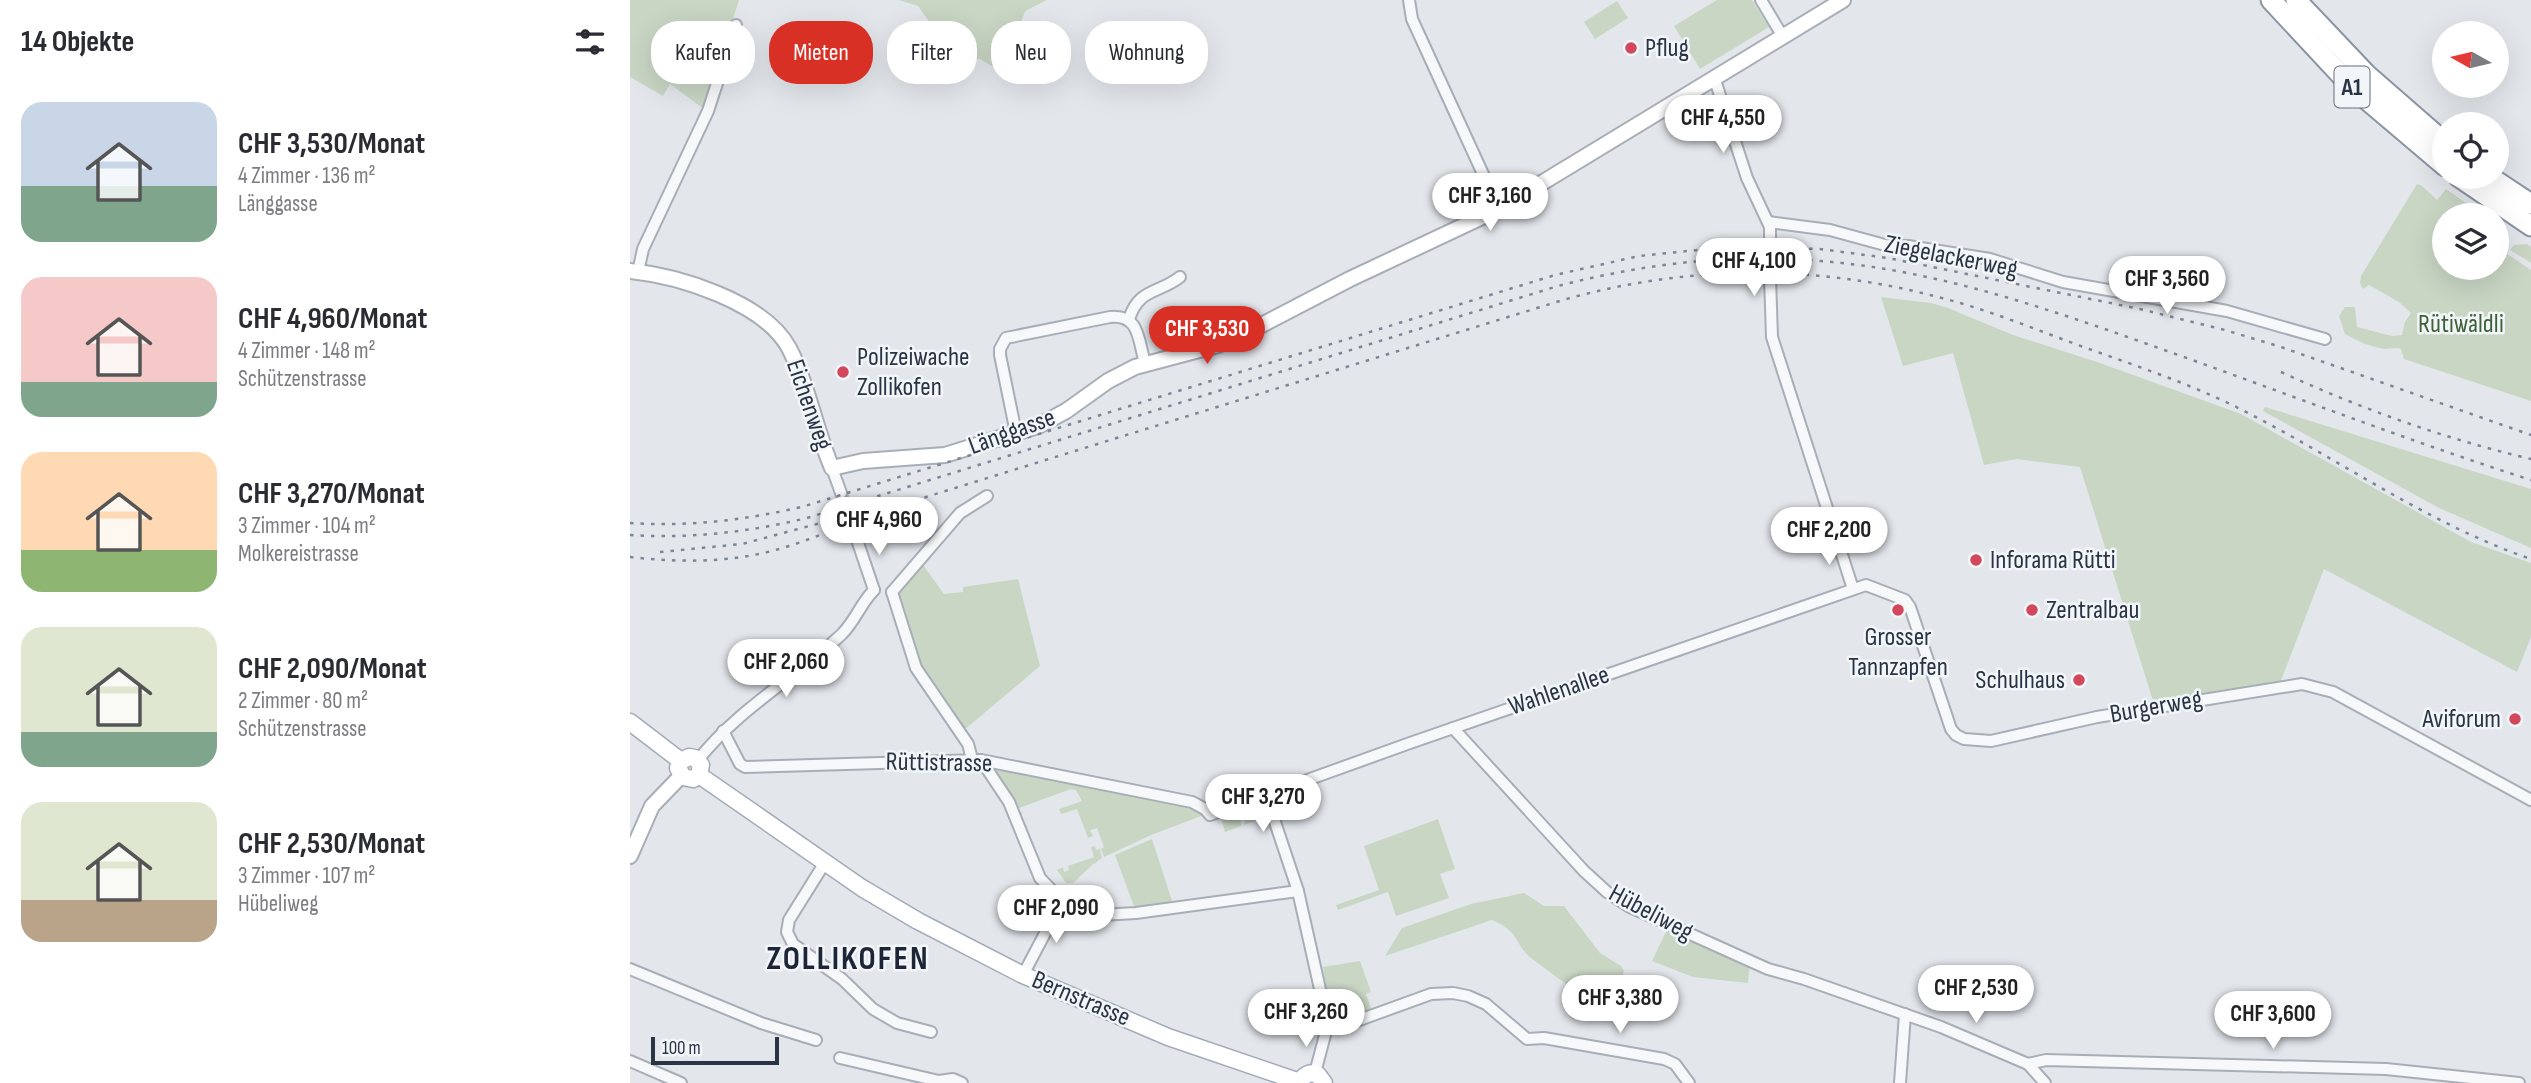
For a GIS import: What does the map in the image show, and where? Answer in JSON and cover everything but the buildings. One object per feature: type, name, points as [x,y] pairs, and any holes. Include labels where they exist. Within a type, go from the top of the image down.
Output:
[{"type":"highway","name":"A1","points":[[2271,0],[2353,88],[2432,155]]},
{"type":"highway","name":"A1","points":[[2296,0],[2360,68],[2432,132]]},
{"type":"highway","points":[[2477,189],[2531,226]]},
{"type":"highway","points":[[2508,189],[2531,204]]},
{"type":"main road","points":[[630,722],[681,768],[690,780],[699,767]]},
{"type":"main road","name":"Bernstrasse","points":[[699,767],[824,864],[894,908],[1023,975],[1168,1037],[1300,1083]]},
{"type":"main road","points":[[1300,1083],[1304,1076],[1320,1078]]},
{"type":"street","points":[[1409,0],[1412,19],[1499,209]]},
{"type":"street","points":[[1761,0],[1783,37]]},
{"type":"street","name":"Länggasse","points":[[832,468],[863,461],[945,455],[1016,433],[1052,420],[1108,381],[1145,363],[1230,340],[1275,320],[1350,279],[1499,209],[1843,0]]},
{"type":"street","points":[[1714,77],[1745,171],[1768,222],[1772,337],[1853,589]]},
{"type":"street","name":"Eichenweg","points":[[717,84],[708,111],[634,272],[664,277],[740,303],[773,327],[788,345],[795,361],[832,468]]},
{"type":"street","name":"Ziegelackerweg","points":[[1768,222],[1830,230],[1885,245],[1990,259],[2063,282],[2227,311],[2325,339]]},
{"type":"street","points":[[1129,319],[1141,297],[1180,277]]},
{"type":"street","points":[[1016,433],[1000,355],[1006,338],[1110,317],[1129,319],[1135,326],[1145,363]]},
{"type":"street","points":[[832,468],[841,493]]},
{"type":"street","points":[[892,592],[960,513],[987,496]]},
{"type":"street","points":[[852,525],[874,590]]},
{"type":"street","name":"Burgerweg","points":[[1853,589],[1872,586],[1907,603],[1914,616],[1951,729],[1964,739],[1976,742],[2001,740],[2097,717],[2302,684],[2333,692],[2531,800]]},
{"type":"street","name":"Wahlenallee","points":[[1210,816],[1853,589]]},
{"type":"street","points":[[874,590],[892,592]]},
{"type":"street","points":[[699,767],[723,731],[841,635],[874,590]]},
{"type":"street","points":[[892,592],[916,668],[977,760],[1009,802],[1040,878],[1062,901],[1086,913],[1109,915],[1298,891]]},
{"type":"street","name":"Hübeliweg","points":[[1454,728],[1584,871],[1607,892],[1628,906],[1768,969],[1905,1014],[2028,1065],[2045,1083]]},
{"type":"street","name":"Rüttistrasse","points":[[723,731],[743,766],[977,760],[1104,782],[1192,802],[1205,809],[1210,816]]},
{"type":"street","points":[[630,856],[652,806],[681,768]]},
{"type":"street","points":[[1266,795],[1298,891],[1322,998],[1325,1029],[1320,1078]]},
{"type":"street","points":[[824,864],[789,920],[787,928],[790,940],[842,979],[878,1013],[897,1023],[931,1032]]},
{"type":"street","points":[[1023,975],[1062,901]]},
{"type":"street","points":[[630,969],[748,1018],[816,1040]]},
{"type":"street","points":[[1325,1029],[1351,1023],[1430,994],[1459,994],[1486,1004],[1527,1039],[1544,1038],[1664,1059],[1675,1064],[1689,1083]]},
{"type":"street","points":[[1900,1083],[1905,1014]]},
{"type":"street","points":[[840,1058],[939,1081],[953,1079],[962,1083]]},
{"type":"street","points":[[2028,1065],[2046,1060],[2386,1069],[2519,1083]]},
{"type":"street","points":[[630,1061],[681,1083]]},
{"type":"green space","points":[[630,0],[739,0],[732,21],[651,21],[651,84],[670,84],[663,96],[630,77]]},
{"type":"green space","points":[[899,0],[1047,0],[1025,11],[1021,21],[991,21],[991,66],[977,59],[977,21],[929,21],[918,6]]},
{"type":"green space","points":[[1717,0],[1752,0],[1769,27],[1700,69],[1674,26]]},
{"type":"green space","points":[[1617,1],[1628,18],[1595,39],[1584,22]]},
{"type":"green space","points":[[670,84],[712,84],[704,109]]},
{"type":"green space","name":"Rütiwäldli","points":[[2417,184],[2437,200],[2446,189],[2466,203],[2432,203],[2432,280],[2509,280],[2509,255],[2531,270],[2531,401],[2404,359],[2401,349],[2374,347],[2345,334],[2339,316],[2345,307],[2355,307],[2357,327],[2392,336],[2402,335],[2405,322],[2411,313],[2399,302],[2369,285],[2363,289],[2361,276]]},
{"type":"green space","name":"Rütiwäldli","points":[[2527,244],[2531,247],[2531,263],[2510,250],[2514,245]]},
{"type":"green space","points":[[1881,297],[1931,303],[1948,308],[2013,335],[2241,414],[2471,542],[2531,563],[2531,637],[2517,672],[2324,569],[2280,683],[2154,704],[2080,467],[2017,459],[1984,465],[1953,353],[1903,366]]},
{"type":"green space","points":[[2265,407],[2531,489],[2531,548],[2439,508],[2263,411]]},
{"type":"green space","points":[[921,562],[944,594],[963,592],[963,587],[1018,579],[1040,666],[963,731],[923,676],[898,595],[899,589]]},
{"type":"green space","points":[[990,765],[1192,804],[1204,815],[1104,857],[1101,849],[1104,847],[1097,828],[1090,830],[1093,836],[1088,838],[1077,809],[1061,814],[1059,809],[1082,801],[1076,790],[1071,789],[1019,808],[1020,813],[1023,812],[1020,816]]},
{"type":"green space","points":[[1262,808],[1270,829],[1264,831],[1260,819],[1244,825],[1246,814],[1255,810],[1255,814]]},
{"type":"green space","points":[[1241,811],[1241,826],[1225,832],[1221,818]]},
{"type":"green space","points":[[1438,819],[1455,869],[1440,874],[1449,898],[1396,916],[1388,892],[1338,910],[1336,905],[1379,890],[1364,846]]},
{"type":"green space","points":[[1152,839],[1173,904],[1135,909],[1115,855]]},
{"type":"green space","points":[[1095,846],[1096,850],[1100,849],[1102,858],[1073,883],[1066,883],[1057,870],[1063,867],[1064,872],[1069,870],[1068,866],[1094,857],[1091,847]]},
{"type":"green space","points":[[1524,893],[1544,906],[1564,906],[1600,953],[1621,966],[1624,971],[1619,987],[1592,1001],[1586,998],[1531,958],[1508,929],[1492,920],[1385,956],[1402,928],[1471,904]]},
{"type":"green space","points":[[1668,928],[1750,963],[1748,983],[1693,977],[1652,961]]},
{"type":"green space","points":[[1360,961],[1371,992],[1366,994],[1372,1011],[1337,1023],[1332,1022],[1323,967]]},
{"type":"tunnel","points":[[841,493],[852,525]]},
{"type":"railway","points":[[630,523],[718,521],[805,506],[1555,275],[1639,256],[1727,247],[1820,249],[1888,258],[2140,309],[2281,347],[2531,435]]},
{"type":"railway","points":[[630,535],[719,533],[807,518],[1558,286],[1655,266],[1753,258],[1864,266],[1909,273],[1996,294],[2125,336],[2531,480]]},
{"type":"railway","points":[[630,557],[710,560],[769,552],[884,510],[1563,300],[1656,280],[1750,273],[1844,279],[1938,297],[1991,313],[2143,368],[2229,404],[2458,529],[2531,559]]},
{"type":"railway","points":[[2281,372],[2404,422],[2531,459]]},
{"type":"railway","points":[[660,552],[742,544],[828,521]]},
{"type":"place","name":"Pflug","points":[[1631,48]]},
{"type":"place","name":"Polizeiwache Zollikofen","points":[[843,372]]},
{"type":"place","name":"Inforama Rütti","points":[[1976,560]]},
{"type":"place","name":"Grosser Tannzapfen","points":[[1898,610]]},
{"type":"place","name":"Zentralbau","points":[[2032,610]]},
{"type":"place","name":"Schulhaus","points":[[2079,680]]},
{"type":"place","name":"Aviforum","points":[[2515,719]]},
{"type":"district","name":"ZOLLIKOFEN","points":[[848,959]]}]
